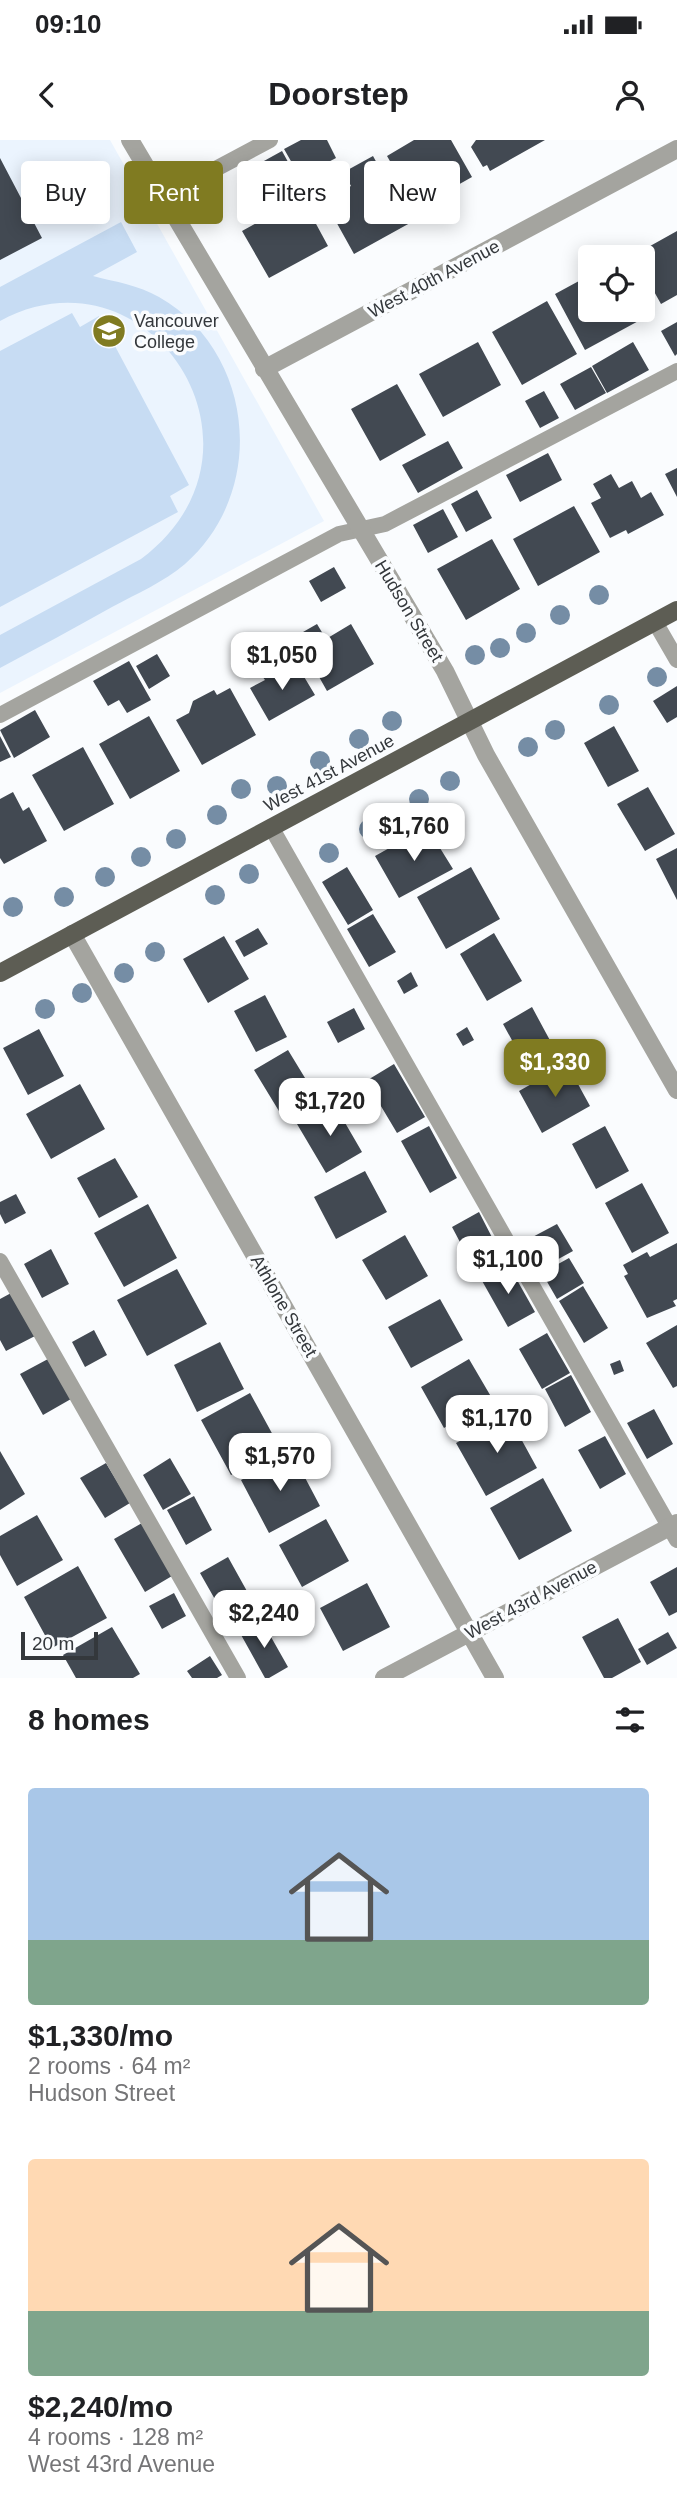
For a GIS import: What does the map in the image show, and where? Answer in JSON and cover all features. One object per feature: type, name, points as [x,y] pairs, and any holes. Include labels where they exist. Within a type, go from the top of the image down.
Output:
[{"type":"main road","name":"West 41st Avenue","points":[[0,973],[677,610]]},
{"type":"street","name":"Hudson Street","points":[[130,140],[142,161]]},
{"type":"street","name":"West 40th Avenue","points":[[264,369],[677,149]]},
{"type":"street","name":"Hudson Street","points":[[179,224],[449,678],[486,755],[677,1090]]},
{"type":"street","name":"Athlone Street","points":[[72,934],[495,1678]]},
{"type":"street","name":"West 43rd Avenue","points":[[384,1678],[469,1632],[675,1530]]},
{"type":"lane","points":[[223,165],[270,140]]},
{"type":"lane","points":[[0,715],[339,534],[385,524],[677,370]]},
{"type":"lane","points":[[656,622],[677,660]]},
{"type":"lane","points":[[271,827],[675,1530]]},
{"type":"lane","points":[[0,1261],[238,1678]]},
{"type":"shaded area","name":"Vancouver College","points":[[0,140],[110,140],[124,165],[124,224],[157,224],[324,521],[0,693]]},
{"type":"shaded area","points":[[121,222],[137,252],[93,276],[135,287],[159,297],[191,321],[215,352],[231,386],[239,424],[239,462],[229,499],[212,534],[177,570],[0,668],[0,635],[141,559],[183,514],[202,464],[200,414],[182,369],[149,332],[106,309],[55,304],[0,321],[0,287]]},
{"type":"shaded area","points":[[72,313],[80,327],[99,316],[189,485],[170,496],[178,512],[0,607],[0,351]]},
{"type":"building","points":[[301,140],[327,140],[336,158],[330,161],[291,161],[284,149]]},
{"type":"building","points":[[414,140],[451,140],[472,177],[460,184],[460,161],[390,161],[387,156]]},
{"type":"building","points":[[476,140],[545,140],[490,171],[487,165],[483,167],[471,147]]},
{"type":"building","points":[[282,151],[288,161],[264,161]]},
{"type":"building","points":[[373,156],[376,161],[364,161],[364,224],[408,224],[354,254],[337,224],[350,224],[350,169]]},
{"type":"building","points":[[0,158],[21,198],[21,224],[35,224],[42,238],[0,260]]},
{"type":"building","points":[[255,224],[316,224],[328,246],[269,278],[242,231]]},
{"type":"building","points":[[677,231],[677,295],[661,304],[655,293],[655,245],[652,245]]},
{"type":"building","points":[[578,282],[578,322],[637,322],[585,350],[555,294]]},
{"type":"building","points":[[547,301],[577,354],[522,385],[492,332]]},
{"type":"building","points":[[677,322],[677,354],[675,356],[661,331]]},
{"type":"building","points":[[478,342],[501,385],[443,417],[419,374]]},
{"type":"building","points":[[633,342],[649,370],[607,393],[592,366]]},
{"type":"building","points":[[591,367],[606,393],[575,410],[560,384]]},
{"type":"building","points":[[397,384],[426,435],[380,461],[351,409]]},
{"type":"building","points":[[544,391],[559,418],[540,428],[525,401]]},
{"type":"building","points":[[448,441],[463,468],[418,493],[402,465]]},
{"type":"building","points":[[548,453],[562,480],[520,502],[506,475]]},
{"type":"building","points":[[677,468],[677,497],[665,474]]},
{"type":"building","points":[[611,474],[619,488],[632,481],[641,498],[651,492],[664,515],[628,534],[626,530],[610,538],[591,503],[601,498],[593,484]]},
{"type":"building","points":[[477,490],[492,518],[466,532],[451,504]]},
{"type":"building","points":[[574,506],[600,552],[538,586],[513,539]]},
{"type":"building","points":[[443,509],[458,537],[428,553],[413,525]]},
{"type":"building","points":[[492,539],[520,589],[466,620],[437,569]]},
{"type":"building","points":[[334,567],[346,588],[321,602],[309,581]]},
{"type":"building","points":[[317,624],[326,639],[351,624],[374,664],[327,691],[296,636]]},
{"type":"building","points":[[157,654],[170,676],[149,689],[136,666]]},
{"type":"building","points":[[129,661],[151,700],[127,713],[119,700],[108,706],[93,681]]},
{"type":"building","points":[[297,665],[315,695],[269,721],[250,688],[265,680],[262,676],[279,667],[283,673]]},
{"type":"building","points":[[677,686],[677,717],[667,723],[653,701]]},
{"type":"building","points":[[230,688],[256,735],[202,765],[176,720],[189,713],[193,701],[214,690],[217,695]]},
{"type":"building","points":[[35,710],[50,737],[14,758],[0,730]]},
{"type":"building","points":[[149,716],[180,771],[130,799],[99,744]]},
{"type":"building","points":[[614,726],[639,771],[608,787],[584,743]]},
{"type":"building","points":[[0,736],[11,757],[0,762]]},
{"type":"building","points":[[83,747],[114,804],[64,831],[32,775]]},
{"type":"building","points":[[648,787],[675,834],[645,851],[617,804]]},
{"type":"building","points":[[13,792],[23,811],[29,807],[47,841],[4,864],[0,858],[0,799]]},
{"type":"building","points":[[427,827],[453,869],[399,898],[375,856]]},
{"type":"building","points":[[677,848],[677,900],[656,859]]},
{"type":"building","points":[[347,867],[373,910],[348,925],[322,882]]},
{"type":"building","points":[[471,867],[500,919],[446,949],[417,897]]},
{"type":"building","points":[[373,914],[396,952],[369,967],[347,929]]},
{"type":"building","points":[[258,928],[268,944],[244,957],[235,941]]},
{"type":"building","points":[[494,933],[522,981],[487,1001],[460,954]]},
{"type":"building","points":[[224,936],[249,979],[208,1003],[183,959]]},
{"type":"building","points":[[411,972],[418,986],[404,994],[397,981]]},
{"type":"building","points":[[265,995],[287,1037],[256,1052],[234,1011]]},
{"type":"building","points":[[532,1007],[553,1046],[524,1062],[503,1024]]},
{"type":"building","points":[[354,1008],[365,1029],[338,1043],[327,1022]]},
{"type":"building","points":[[467,1027],[474,1040],[463,1046],[456,1034]]},
{"type":"building","points":[[39,1029],[64,1076],[28,1095],[3,1048]]},
{"type":"building","points":[[288,1050],[319,1101],[285,1121],[254,1070]]},
{"type":"building","points":[[394,1064],[425,1117],[397,1133],[366,1081]]},
{"type":"building","points":[[567,1064],[590,1106],[542,1133],[519,1091]]},
{"type":"building","points":[[80,1084],[105,1129],[51,1159],[26,1114]]},
{"type":"building","points":[[333,1102],[362,1152],[326,1173],[297,1124]]},
{"type":"building","points":[[429,1126],[457,1178],[430,1193],[401,1141]]},
{"type":"building","points":[[605,1126],[629,1171],[596,1189],[572,1144]]},
{"type":"building","points":[[115,1158],[138,1197],[99,1218],[77,1178]]},
{"type":"building","points":[[365,1171],[387,1212],[336,1239],[314,1197]]},
{"type":"building","points":[[642,1183],[669,1233],[632,1253],[605,1203]]},
{"type":"building","points":[[16,1194],[26,1213],[5,1224],[0,1214],[0,1202]]},
{"type":"building","points":[[148,1204],[177,1258],[124,1287],[94,1233]]},
{"type":"building","points":[[479,1212],[498,1249],[471,1263],[452,1227]]},
{"type":"building","points":[[557,1224],[573,1251],[542,1268],[527,1240]]},
{"type":"building","points":[[405,1235],[428,1276],[386,1300],[362,1260]]},
{"type":"building","points":[[677,1243],[677,1299],[673,1301],[676,1306],[647,1318],[624,1276],[628,1274],[623,1265],[647,1252],[650,1257]]},
{"type":"building","points":[[51,1249],[69,1284],[42,1298],[24,1264]]},
{"type":"building","points":[[569,1258],[584,1283],[557,1299],[542,1273]]},
{"type":"building","points":[[508,1264],[535,1312],[508,1327],[481,1279]]},
{"type":"building","points":[[177,1269],[207,1324],[147,1356],[117,1300]]},
{"type":"building","points":[[583,1286],[608,1328],[584,1343],[559,1301]]},
{"type":"building","points":[[13,1292],[35,1336],[6,1351],[0,1340],[0,1299]]},
{"type":"building","points":[[440,1299],[463,1340],[411,1368],[388,1327]]},
{"type":"building","points":[[677,1325],[677,1386],[673,1388],[646,1343]]},
{"type":"building","points":[[94,1330],[107,1355],[85,1367],[72,1342]]},
{"type":"building","points":[[547,1333],[570,1373],[542,1389],[519,1349]]},
{"type":"building","points":[[220,1342],[244,1389],[197,1412],[174,1365]]},
{"type":"building","points":[[48,1359],[71,1399],[43,1415],[20,1374]]},
{"type":"building","points":[[469,1359],[493,1400],[444,1428],[421,1387]]},
{"type":"building","points":[[620,1360],[624,1371],[614,1375],[610,1364]]},
{"type":"building","points":[[571,1375],[591,1412],[565,1427],[545,1389]]},
{"type":"building","points":[[250,1393],[280,1448],[231,1475],[201,1420]]},
{"type":"building","points":[[654,1409],[673,1444],[647,1459],[627,1423]]},
{"type":"building","points":[[508,1415],[537,1468],[486,1496],[456,1443]]},
{"type":"building","points":[[605,1436],[626,1474],[600,1489],[578,1450]]},
{"type":"building","points":[[0,1451],[25,1494],[0,1510]]},
{"type":"building","points":[[292,1453],[320,1506],[269,1533],[241,1480]]},
{"type":"building","points":[[170,1458],[191,1494],[163,1510],[143,1475]]},
{"type":"building","points":[[106,1463],[130,1503],[105,1518],[80,1478]]},
{"type":"building","points":[[543,1478],[572,1531],[519,1560],[490,1508]]},
{"type":"building","points":[[194,1496],[212,1530],[186,1545],[167,1510]]},
{"type":"building","points":[[37,1515],[63,1560],[17,1586],[0,1555],[0,1536]]},
{"type":"building","points":[[326,1519],[349,1561],[302,1587],[279,1545]]},
{"type":"building","points":[[142,1523],[172,1576],[145,1592],[114,1539]]},
{"type":"building","points":[[228,1557],[253,1602],[225,1617],[200,1573]]},
{"type":"building","points":[[78,1566],[107,1618],[52,1648],[24,1597]]},
{"type":"building","points":[[677,1567],[677,1612],[669,1616],[650,1582]]},
{"type":"building","points":[[367,1583],[390,1627],[343,1651],[320,1608]]},
{"type":"building","points":[[174,1593],[186,1616],[162,1629],[149,1606]]},
{"type":"building","points":[[618,1618],[641,1662],[612,1678],[604,1678],[582,1637]]},
{"type":"building","points":[[262,1621],[288,1667],[269,1678],[265,1678],[240,1633]]},
{"type":"building","points":[[112,1627],[140,1674],[133,1678],[76,1678],[63,1655]]},
{"type":"building","points":[[668,1632],[677,1648],[647,1665],[638,1649]]},
{"type":"building","points":[[210,1656],[222,1675],[217,1678],[192,1678],[187,1671]]},
{"type":"place","name":"Vancouver College","points":[[109,331]]}]
